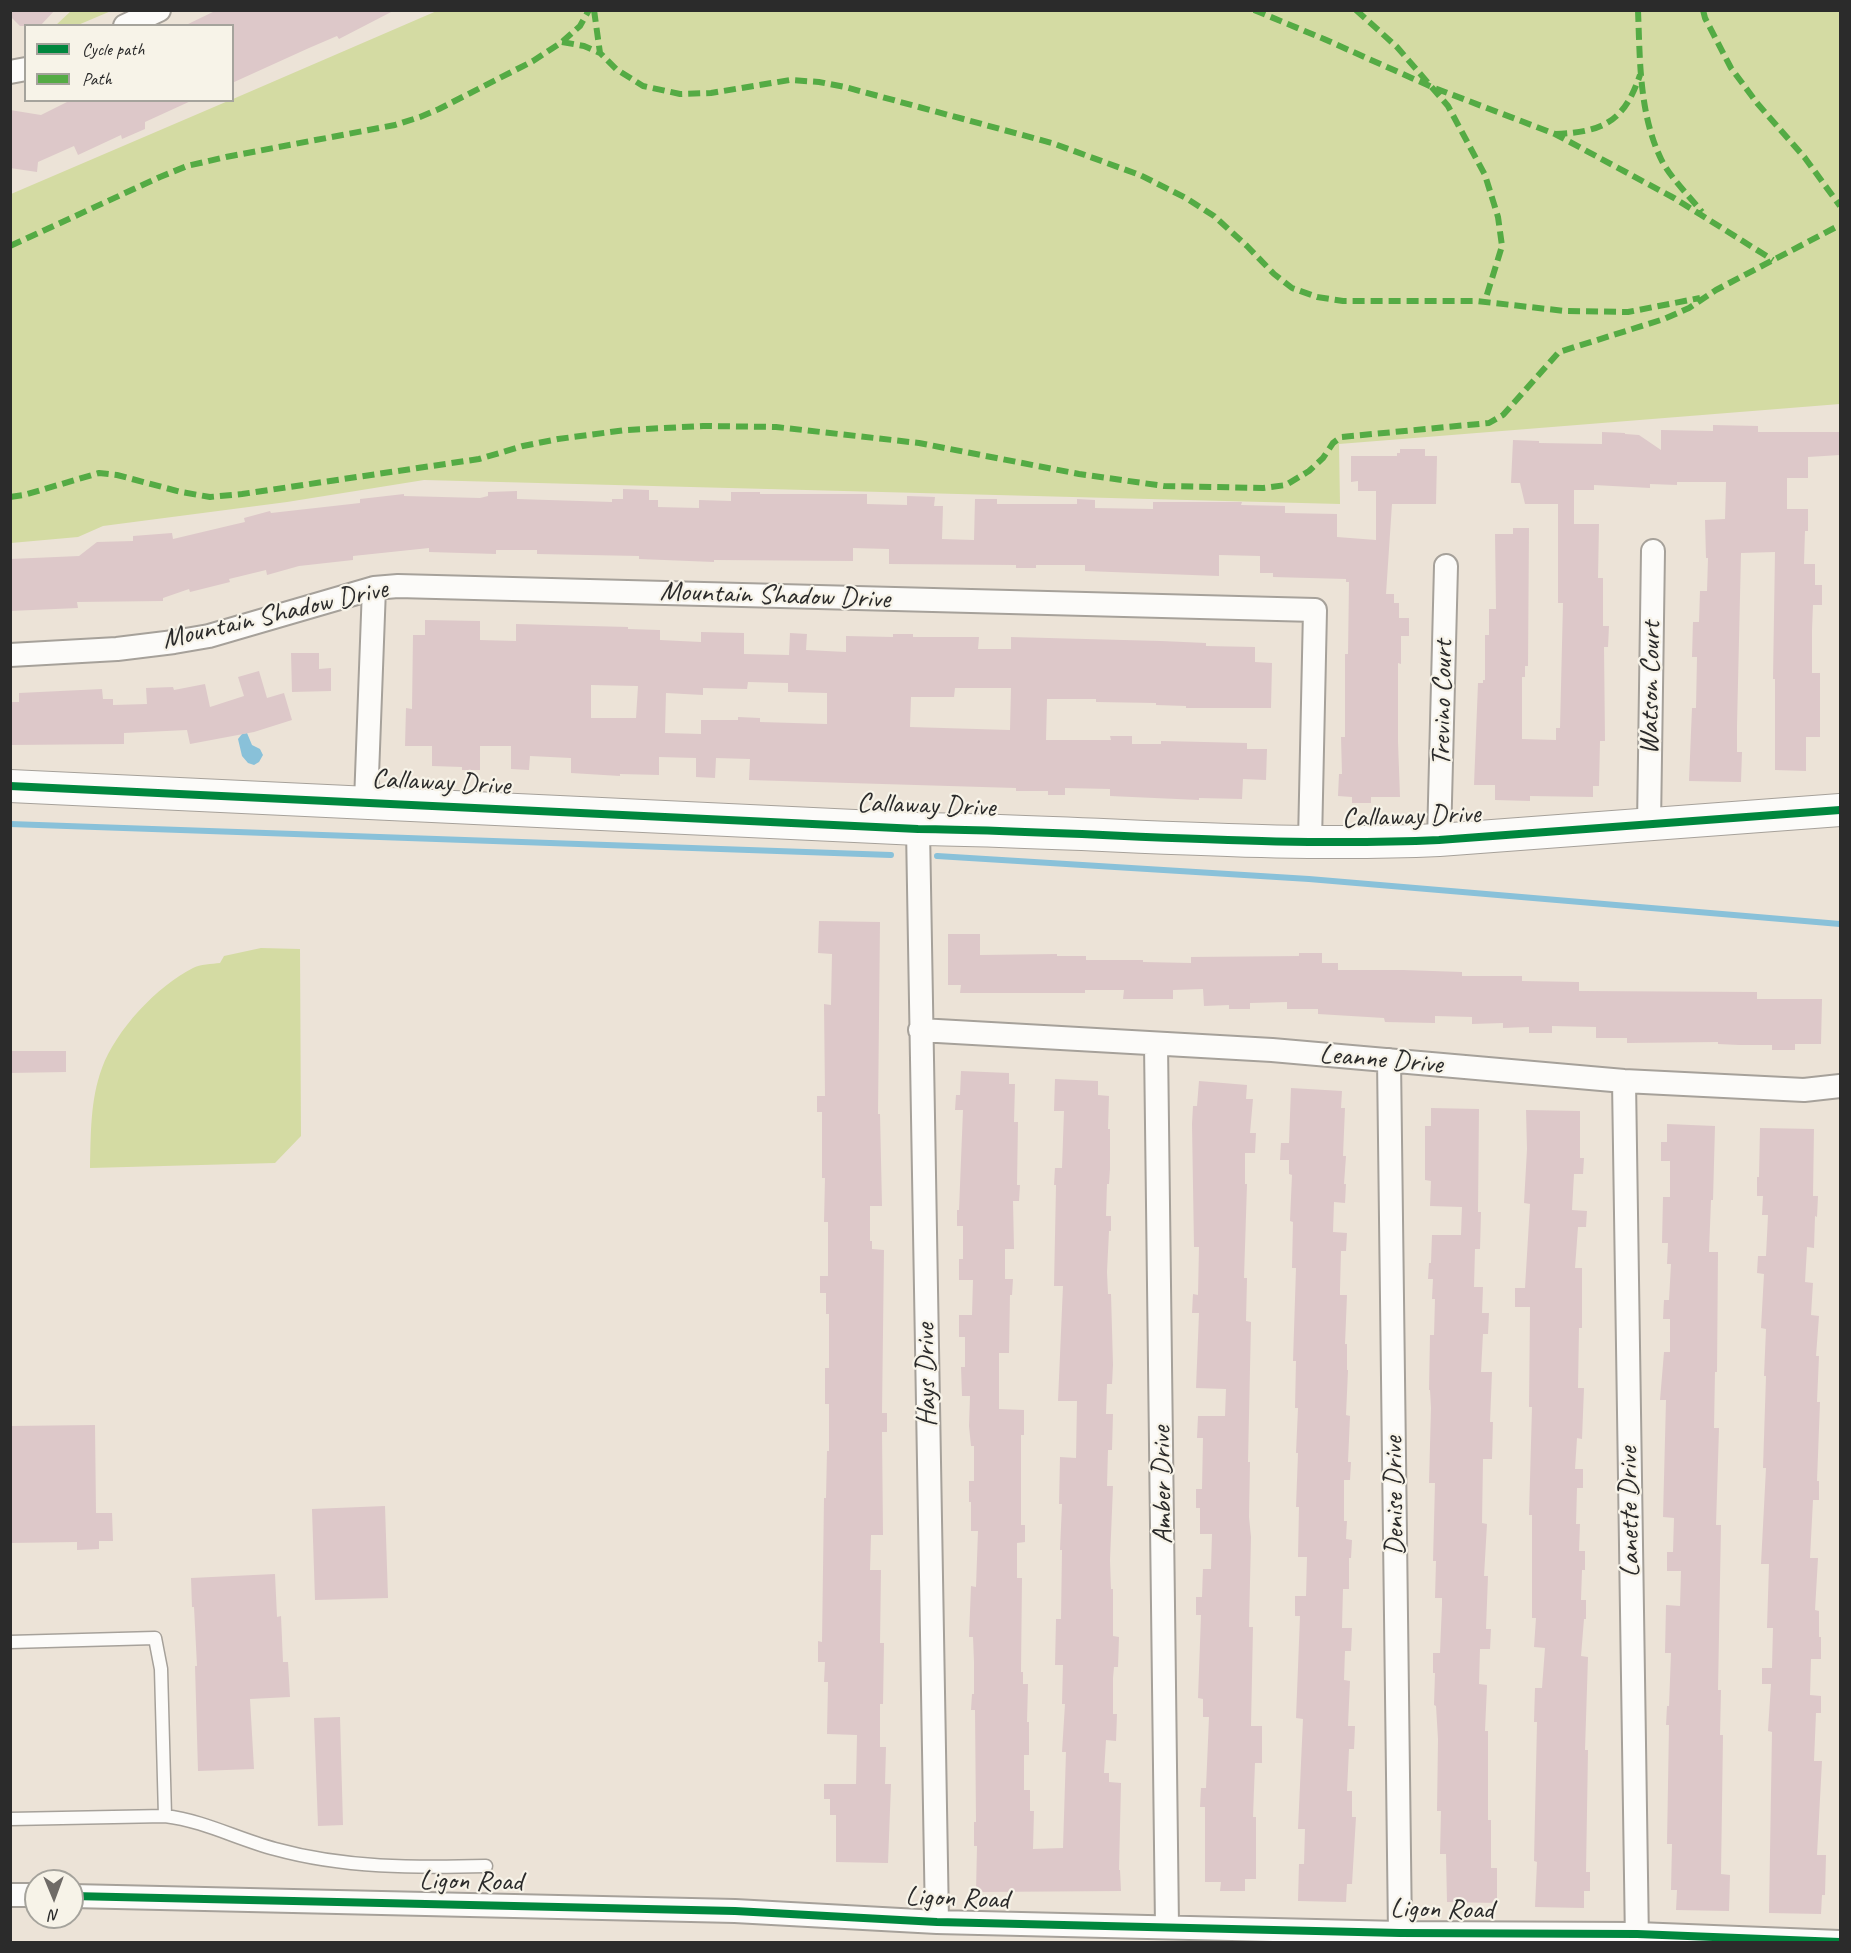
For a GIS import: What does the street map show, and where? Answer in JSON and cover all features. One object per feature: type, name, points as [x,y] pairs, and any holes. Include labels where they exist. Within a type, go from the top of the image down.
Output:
[{"type":"street","points":[[129,24],[159,10]]},
{"type":"street","name":"Watson Court","points":[[1649,825],[1653,551]]},
{"type":"street","name":"Trevino Court","points":[[1439,840],[1446,566]]},
{"type":"street","name":"Mountain Shadow Drive","points":[[10,655],[117,649],[192,639],[279,617],[320,602],[374,588],[398,586],[1315,610],[1310,842]]},
{"type":"street","points":[[366,802],[374,588]]},
{"type":"street","name":"Callaway Drive","points":[[10,786],[918,829],[1149,838],[1376,843],[1840,810]]},
{"type":"street","name":"Hays Drive","points":[[918,829],[937,1922]]},
{"type":"street","name":"Leanne Drive","points":[[920,1030],[1389,1060],[1624,1081],[1804,1090],[1840,1086]]},
{"type":"street","name":"Amber Drive","points":[[1156,1044],[1167,1926]]},
{"type":"street","name":"Denise Drive","points":[[1389,1060],[1400,1933]]},
{"type":"street","name":"Lanette Drive","points":[[1624,1081],[1637,1938]]},
{"type":"street","name":"Ligon Road","points":[[84,1896],[735,1911],[937,1922],[1840,1942]]},
{"type":"lane","points":[[10,1642],[155,1638],[161,1669],[165,1816]]},
{"type":"lane","points":[[10,1819],[165,1816],[189,1819],[274,1849],[330,1860],[384,1867],[486,1866]]},
{"type":"green space","points":[[71,10],[111,11],[80,24],[57,24]]},
{"type":"green space","points":[[439,10],[1840,11],[1840,404],[1339,444],[1340,504],[424,480],[287,502],[103,526],[78,537],[11,543],[11,194],[226,102],[234,102],[234,99]]},
{"type":"green space","points":[[261,948],[300,949],[301,1136],[275,1163],[90,1168],[92,1118],[98,1080],[108,1054],[127,1024],[166,986],[193,968],[220,963],[224,956]]},
{"type":"water","points":[[247,733],[252,745],[260,749],[263,755],[254,765],[248,763],[242,756],[238,739],[242,734]]},
{"type":"building","points":[[10,10],[55,10],[42,24],[20,26],[10,16]]},
{"type":"building","points":[[217,10],[395,10],[339,39],[337,36],[234,82],[234,24],[188,24]]},
{"type":"building","points":[[67,102],[189,102],[145,122],[145,129],[122,139],[121,135],[78,155],[74,146],[38,162],[37,172],[10,168],[10,110],[41,115]]},
{"type":"building","points":[[1713,425],[1758,426],[1758,432],[1840,432],[1840,455],[1808,457],[1808,478],[1787,478],[1787,509],[1808,509],[1804,564],[1815,564],[1815,585],[1822,585],[1822,605],[1813,605],[1812,630],[1812,673],[1820,673],[1820,737],[1806,737],[1806,771],[1775,770],[1775,679],[1773,679],[1775,552],[1741,553],[1737,752],[1742,752],[1741,782],[1689,781],[1692,708],[1696,708],[1697,657],[1692,657],[1693,622],[1699,622],[1700,591],[1707,591],[1708,558],[1706,558],[1705,520],[1725,519],[1726,482],[1650,484],[1650,488],[1594,485],[1594,490],[1574,490],[1574,524],[1599,524],[1598,578],[1603,578],[1603,626],[1609,626],[1608,647],[1604,647],[1605,741],[1600,741],[1599,786],[1593,786],[1593,797],[1530,796],[1530,801],[1495,800],[1495,785],[1474,785],[1478,683],[1483,683],[1485,680],[1485,635],[1489,635],[1489,609],[1496,609],[1495,534],[1513,534],[1513,528],[1529,528],[1528,666],[1525,666],[1525,677],[1522,677],[1522,739],[1556,740],[1556,728],[1560,728],[1563,603],[1558,603],[1558,504],[1525,504],[1520,483],[1511,483],[1513,440],[1539,441],[1539,443],[1602,444],[1602,432],[1625,433],[1639,435],[1661,450],[1661,430],[1713,431]]},
{"type":"building","points":[[1400,449],[1425,449],[1425,456],[1437,456],[1436,504],[1392,504],[1386,594],[1394,594],[1394,603],[1399,603],[1399,618],[1409,618],[1409,636],[1401,636],[1401,664],[1398,663],[1400,797],[1371,797],[1371,803],[1352,803],[1352,797],[1338,796],[1339,774],[1342,774],[1341,737],[1345,737],[1345,654],[1348,654],[1349,582],[1346,582],[1346,579],[1273,577],[1273,573],[1260,573],[1260,556],[1219,555],[1219,576],[1085,571],[1085,565],[1036,565],[1036,568],[1016,568],[1016,565],[889,564],[889,549],[853,548],[853,561],[714,560],[714,562],[639,559],[639,556],[537,554],[537,550],[496,550],[496,554],[429,552],[429,548],[353,556],[353,560],[299,566],[267,575],[266,570],[190,592],[189,589],[163,598],[163,601],[77,602],[78,608],[10,611],[10,559],[79,556],[97,542],[133,541],[133,536],[172,533],[173,539],[245,522],[244,518],[270,511],[271,513],[360,503],[360,499],[404,494],[404,496],[480,498],[488,496],[488,492],[517,491],[517,499],[612,502],[612,499],[623,499],[623,489],[649,490],[649,500],[658,500],[658,507],[699,508],[699,500],[731,501],[731,492],[867,494],[867,504],[907,505],[907,496],[935,497],[934,506],[943,506],[942,539],[974,540],[975,499],[997,499],[997,504],[1077,504],[1077,499],[1095,500],[1095,508],[1153,509],[1153,502],[1242,502],[1241,505],[1285,506],[1285,513],[1337,514],[1337,537],[1376,540],[1376,491],[1358,491],[1358,481],[1351,482],[1351,456],[1397,456]]},
{"type":"building","points":[[425,620],[480,621],[480,640],[516,641],[516,624],[660,630],[660,640],[701,642],[701,632],[744,633],[744,654],[789,655],[790,633],[807,634],[806,650],[846,652],[846,636],[893,637],[893,634],[913,634],[913,637],[979,637],[978,649],[1011,649],[1011,637],[1161,641],[1206,643],[1206,646],[1255,647],[1255,662],[1272,663],[1271,708],[1186,708],[1186,706],[1156,705],[1156,703],[1096,702],[1096,699],[1047,699],[1046,740],[1111,740],[1110,736],[1132,736],[1132,744],[1161,744],[1161,741],[1247,743],[1247,749],[1267,749],[1266,780],[1243,779],[1242,799],[1199,798],[1199,800],[1110,796],[1110,789],[1065,788],[1065,795],[1048,795],[1048,791],[1016,791],[1016,788],[749,780],[750,759],[716,758],[715,778],[696,777],[696,758],[659,757],[659,775],[620,774],[620,776],[571,773],[571,758],[530,756],[529,770],[511,769],[511,746],[480,746],[480,770],[432,766],[432,746],[405,746],[406,708],[412,709],[413,635],[425,635]],"holes":[[[748,682],[788,683],[788,692],[827,693],[827,724],[760,722],[760,718],[738,717],[738,720],[701,720],[701,734],[665,733],[666,693],[703,695],[703,688],[747,689]],[[591,685],[638,686],[636,718],[591,718]],[[955,688],[1011,688],[1010,730],[910,727],[911,697],[954,697]]]},
{"type":"building","points":[[291,653],[319,653],[319,669],[331,668],[331,691],[292,692]]},
{"type":"building","points":[[259,671],[267,698],[284,693],[292,720],[254,732],[190,744],[187,730],[124,733],[124,744],[10,745],[10,702],[19,702],[19,693],[102,689],[103,699],[113,699],[113,705],[147,704],[146,688],[173,687],[174,690],[205,684],[210,707],[244,696],[238,677]]},
{"type":"building","points":[[819,921],[880,922],[878,1114],[880,1114],[882,1206],[870,1206],[870,1241],[872,1241],[872,1249],[884,1250],[882,1413],[887,1413],[887,1432],[882,1432],[883,1535],[871,1535],[870,1570],[881,1570],[880,1643],[884,1643],[880,1747],[886,1747],[885,1784],[891,1784],[888,1863],[836,1862],[836,1815],[830,1815],[830,1799],[824,1799],[824,1784],[856,1784],[857,1735],[827,1734],[828,1682],[824,1682],[825,1662],[818,1662],[818,1641],[822,1642],[824,1498],[826,1498],[827,1451],[829,1451],[829,1404],[825,1404],[825,1368],[829,1368],[829,1314],[826,1314],[826,1293],[820,1293],[820,1276],[828,1276],[828,1222],[824,1222],[822,1112],[817,1112],[817,1096],[825,1096],[824,1004],[831,1005],[832,954],[818,953]]},
{"type":"building","points":[[948,934],[980,934],[980,955],[1057,954],[1057,956],[1086,956],[1086,960],[1191,963],[1191,957],[1299,956],[1299,953],[1322,953],[1322,963],[1338,963],[1338,970],[1403,970],[1462,972],[1462,976],[1522,976],[1522,981],[1579,982],[1579,991],[1757,992],[1757,999],[1822,999],[1821,1044],[1795,1044],[1795,1050],[1772,1050],[1772,1045],[1718,1044],[1718,1042],[1627,1043],[1627,1038],[1596,1038],[1596,1027],[1552,1026],[1552,1033],[1529,1033],[1529,1027],[1503,1028],[1503,1023],[1472,1024],[1472,1017],[1435,1016],[1435,1023],[1385,1022],[1384,1018],[1318,1014],[1318,1009],[1287,1009],[1287,1002],[1250,1003],[1250,1009],[1229,1009],[1229,1005],[1204,1006],[1203,989],[1173,990],[1173,999],[1123,999],[1124,990],[1085,990],[1085,993],[960,993],[961,985],[948,985]]},
{"type":"building","points":[[10,1051],[66,1051],[66,1072],[10,1073]]},
{"type":"building","points":[[961,1071],[1009,1073],[1009,1084],[1015,1084],[1014,1122],[1018,1122],[1017,1185],[1020,1185],[1019,1201],[1013,1201],[1014,1249],[1005,1249],[1005,1279],[1013,1279],[1012,1295],[1010,1295],[1009,1353],[999,1353],[999,1409],[1024,1410],[1024,1435],[1021,1435],[1021,1525],[1025,1525],[1025,1542],[1017,1543],[1017,1578],[1022,1578],[1021,1672],[1023,1672],[1023,1684],[1028,1684],[1029,1755],[1024,1755],[1024,1790],[1030,1790],[1030,1811],[1034,1811],[1033,1849],[1063,1848],[1066,1752],[1062,1752],[1065,1704],[1062,1704],[1063,1665],[1055,1665],[1056,1619],[1061,1619],[1060,1457],[1076,1458],[1077,1401],[1058,1401],[1063,1286],[1054,1286],[1056,1185],[1054,1185],[1055,1168],[1062,1168],[1064,1111],[1054,1111],[1055,1079],[1098,1081],[1098,1095],[1109,1096],[1110,1169],[1106,1216],[1111,1216],[1107,1272],[1108,1294],[1111,1294],[1113,1365],[1112,1384],[1107,1384],[1106,1414],[1113,1414],[1112,1450],[1108,1450],[1107,1486],[1113,1486],[1111,1589],[1113,1589],[1113,1636],[1119,1637],[1118,1667],[1114,1667],[1113,1678],[1113,1714],[1117,1714],[1116,1741],[1106,1740],[1104,1773],[1109,1773],[1109,1782],[1121,1783],[1119,1870],[1121,1891],[976,1892],[975,1710],[971,1710],[972,1694],[974,1694],[974,1662],[973,1637],[969,1637],[971,1586],[976,1587],[978,1531],[971,1531],[969,1481],[974,1481],[974,1446],[971,1446],[969,1426],[970,1396],[962,1396],[961,1367],[965,1367],[965,1337],[959,1337],[959,1315],[972,1315],[973,1280],[959,1280],[959,1259],[963,1259],[963,1226],[957,1226],[957,1210],[959,1210],[963,1110],[955,1110],[956,1095],[960,1095]]},
{"type":"building","points":[[1199,1081],[1247,1085],[1246,1099],[1253,1099],[1250,1133],[1256,1133],[1255,1153],[1245,1153],[1245,1184],[1247,1184],[1244,1278],[1247,1278],[1246,1321],[1251,1322],[1248,1462],[1250,1462],[1251,1537],[1249,1627],[1253,1627],[1251,1726],[1262,1726],[1262,1763],[1255,1763],[1253,1817],[1256,1817],[1256,1879],[1245,1879],[1245,1891],[1220,1891],[1221,1882],[1205,1882],[1205,1807],[1200,1807],[1201,1788],[1206,1788],[1209,1717],[1203,1717],[1203,1699],[1198,1698],[1201,1615],[1196,1615],[1196,1597],[1202,1597],[1203,1569],[1211,1569],[1212,1534],[1200,1534],[1200,1508],[1196,1508],[1196,1489],[1202,1489],[1203,1438],[1197,1438],[1198,1416],[1225,1416],[1226,1389],[1196,1388],[1199,1313],[1192,1313],[1193,1294],[1198,1295],[1199,1247],[1194,1247],[1192,1124],[1193,1106],[1197,1106]]},
{"type":"building","points":[[1291,1088],[1342,1091],[1341,1108],[1345,1108],[1343,1156],[1346,1156],[1345,1203],[1334,1202],[1333,1232],[1347,1233],[1346,1251],[1341,1251],[1340,1295],[1347,1295],[1346,1415],[1350,1416],[1348,1462],[1351,1462],[1350,1480],[1344,1480],[1344,1521],[1347,1521],[1346,1539],[1352,1540],[1351,1558],[1349,1558],[1349,1589],[1343,1589],[1342,1628],[1352,1628],[1351,1651],[1345,1651],[1344,1680],[1350,1681],[1348,1726],[1355,1726],[1354,1749],[1349,1749],[1347,1791],[1352,1791],[1352,1817],[1356,1817],[1352,1884],[1347,1884],[1346,1902],[1298,1901],[1299,1864],[1304,1864],[1305,1829],[1298,1829],[1303,1719],[1296,1718],[1300,1616],[1295,1616],[1295,1596],[1306,1596],[1307,1557],[1298,1557],[1299,1507],[1296,1507],[1298,1408],[1295,1408],[1296,1361],[1293,1361],[1296,1268],[1292,1268],[1293,1222],[1290,1221],[1292,1175],[1289,1174],[1289,1160],[1280,1160],[1281,1143],[1289,1143]]},
{"type":"building","points":[[1431,1108],[1479,1109],[1480,1249],[1475,1249],[1474,1287],[1483,1287],[1482,1313],[1489,1313],[1488,1334],[1483,1334],[1481,1372],[1492,1372],[1490,1422],[1493,1422],[1492,1459],[1483,1459],[1482,1523],[1487,1524],[1484,1576],[1488,1576],[1486,1629],[1491,1629],[1490,1649],[1480,1649],[1479,1684],[1487,1685],[1485,1731],[1488,1731],[1488,1820],[1491,1820],[1491,1868],[1497,1868],[1497,1903],[1447,1902],[1446,1854],[1440,1854],[1441,1811],[1437,1811],[1438,1739],[1436,1706],[1434,1705],[1433,1653],[1440,1653],[1442,1598],[1435,1598],[1436,1561],[1433,1561],[1435,1483],[1429,1483],[1430,1335],[1434,1335],[1435,1299],[1432,1299],[1433,1279],[1428,1279],[1432,1235],[1461,1235],[1462,1207],[1430,1206],[1431,1181],[1425,1180],[1425,1126],[1431,1126]]},
{"type":"building","points":[[1526,1110],[1580,1111],[1580,1158],[1584,1158],[1583,1174],[1574,1174],[1572,1210],[1587,1211],[1586,1227],[1578,1227],[1575,1268],[1582,1268],[1582,1328],[1579,1328],[1578,1388],[1584,1388],[1582,1439],[1577,1438],[1575,1469],[1583,1469],[1583,1488],[1577,1488],[1576,1524],[1580,1524],[1579,1551],[1585,1551],[1581,1600],[1586,1600],[1586,1619],[1584,1619],[1581,1656],[1588,1657],[1585,1750],[1588,1750],[1586,1872],[1590,1872],[1590,1891],[1584,1891],[1584,1908],[1535,1907],[1537,1722],[1534,1722],[1535,1688],[1542,1688],[1545,1648],[1534,1647],[1536,1618],[1532,1618],[1532,1515],[1529,1515],[1532,1407],[1529,1407],[1530,1307],[1515,1307],[1515,1288],[1525,1288],[1530,1204],[1524,1203],[1527,1149]]},
{"type":"building","points":[[1667,1124],[1715,1126],[1709,1252],[1718,1252],[1714,1428],[1719,1428],[1716,1525],[1721,1525],[1718,1690],[1721,1690],[1720,1735],[1723,1735],[1721,1874],[1730,1875],[1729,1911],[1676,1910],[1677,1890],[1671,1890],[1672,1844],[1667,1844],[1669,1725],[1666,1725],[1671,1653],[1665,1653],[1666,1605],[1680,1606],[1681,1571],[1667,1571],[1667,1552],[1673,1552],[1674,1518],[1663,1517],[1666,1400],[1660,1400],[1664,1352],[1670,1352],[1670,1319],[1663,1319],[1664,1300],[1669,1300],[1671,1264],[1667,1264],[1668,1243],[1662,1243],[1663,1197],[1670,1197],[1670,1161],[1661,1161],[1661,1142],[1667,1142]]},
{"type":"building","points":[[1760,1128],[1814,1129],[1813,1196],[1818,1196],[1817,1217],[1815,1216],[1814,1248],[1807,1247],[1805,1282],[1813,1283],[1811,1315],[1819,1316],[1816,1356],[1819,1356],[1817,1402],[1820,1402],[1817,1481],[1819,1481],[1819,1500],[1813,1500],[1810,1558],[1818,1558],[1815,1610],[1819,1611],[1821,1659],[1811,1659],[1810,1695],[1821,1696],[1821,1713],[1816,1713],[1814,1761],[1822,1761],[1817,1855],[1826,1855],[1825,1895],[1822,1895],[1821,1914],[1769,1913],[1772,1732],[1768,1731],[1771,1684],[1762,1684],[1762,1668],[1772,1668],[1773,1628],[1767,1628],[1769,1564],[1761,1564],[1766,1468],[1763,1468],[1766,1329],[1761,1328],[1764,1274],[1757,1273],[1758,1256],[1766,1256],[1768,1215],[1762,1215],[1763,1196],[1757,1196]]},
{"type":"building","points":[[95,1425],[96,1513],[112,1513],[113,1541],[99,1541],[99,1549],[77,1550],[77,1542],[10,1543],[10,1426]]},
{"type":"building","points":[[385,1506],[388,1598],[315,1600],[312,1509]]},
{"type":"building","points":[[275,1574],[277,1617],[281,1616],[283,1662],[288,1662],[290,1697],[250,1699],[254,1769],[198,1771],[195,1666],[197,1666],[191,1578]]},
{"type":"building","points":[[340,1717],[343,1825],[318,1826],[314,1718]]},
{"type":"waterway","points":[[10,824],[891,855]]},
{"type":"waterway","points":[[937,856],[1309,879],[1840,924]]},
{"type":"marked path","points":[[10,246],[187,166],[395,125],[420,117],[533,61],[562,42],[580,26],[589,10]]},
{"type":"marked path","points":[[594,10],[600,53],[616,69],[643,86],[680,94],[711,93],[790,80],[819,82],[1052,143],[1140,175],[1186,198],[1214,216],[1274,274],[1292,288],[1317,297],[1343,301],[1476,301],[1565,311],[1628,312],[1700,298]]},
{"type":"marked path","points":[[1254,10],[1432,87],[1555,134],[1674,198],[1773,260]]},
{"type":"marked path","points":[[1356,10],[1397,47],[1448,106],[1485,175],[1498,217],[1502,246],[1485,301]]},
{"type":"marked path","points":[[1638,10],[1642,87],[1654,143],[1670,174],[1702,212]]},
{"type":"marked path","points":[[1703,10],[1731,68],[1757,103],[1805,158],[1840,206]]},
{"type":"marked path","points":[[562,42],[584,46],[600,53]]},
{"type":"marked path","points":[[1555,134],[1586,131],[1610,121],[1627,104],[1640,75]]},
{"type":"marked path","points":[[10,497],[99,473],[117,475],[181,492],[210,497],[242,494],[479,459],[523,446],[558,439],[626,430],[703,426],[776,427],[919,443],[1079,474],[1164,486],[1263,488],[1286,485],[1309,471],[1341,437],[1489,423],[1503,415],[1559,352],[1664,319],[1689,308],[1716,290],[1840,225]]},
{"type":"cycle path","points":[[10,786],[918,829],[1309,842],[1439,840],[1840,810]]},
{"type":"cycle path","points":[[84,1896],[735,1911],[937,1922],[1400,1933],[1637,1934],[1840,1942]]}]
